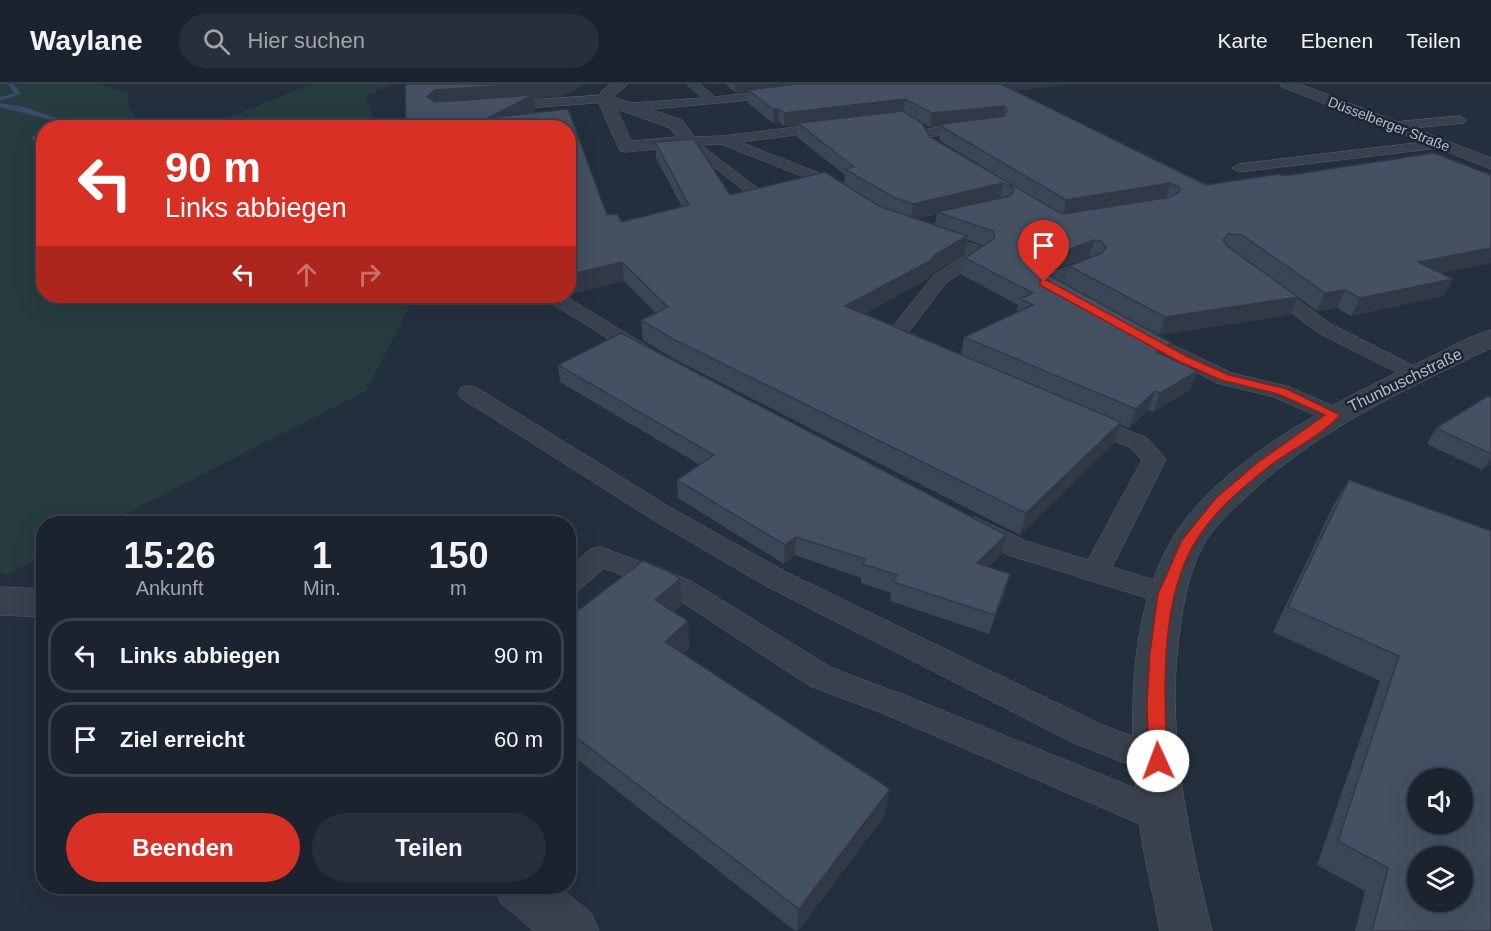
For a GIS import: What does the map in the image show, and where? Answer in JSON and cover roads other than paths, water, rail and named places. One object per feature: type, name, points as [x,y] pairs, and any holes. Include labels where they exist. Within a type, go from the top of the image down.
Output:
[{"type":"street","points":[[605,99],[676,124],[688,141],[626,147],[605,99],[606,94],[621,84]]},
{"type":"street","name":"Düsselberger Straße","points":[[1287,84],[1491,164]]},
{"type":"street","name":"Thunbuschstraße","points":[[1186,931],[1162,816],[1156,705],[1158,653],[1166,594],[1189,540],[1220,502],[1261,465],[1334,415],[1491,338]]},
{"type":"street","points":[[0,601],[36,603]]},
{"type":"street","points":[[528,894],[573,931]]},
{"type":"lane","points":[[693,84],[712,101]]},
{"type":"lane","points":[[632,107],[795,92]]},
{"type":"lane","points":[[485,108],[605,99]]},
{"type":"lane","points":[[1395,126],[1460,120]]},
{"type":"lane","points":[[912,123],[931,139],[985,125]]},
{"type":"lane","points":[[688,141],[723,140],[847,125]]},
{"type":"lane","points":[[723,140],[761,153],[822,179],[857,201]]},
{"type":"lane","points":[[688,141],[757,194]]},
{"type":"lane","points":[[1239,168],[1442,144]]},
{"type":"lane","points":[[761,153],[784,150]]},
{"type":"lane","points":[[924,226],[982,253],[940,279],[895,336],[937,355]]},
{"type":"lane","points":[[1083,304],[1044,282],[1090,264]]},
{"type":"lane","points":[[1247,271],[1324,328],[1415,374]]},
{"type":"lane","points":[[565,303],[666,365]]},
{"type":"lane","points":[[1122,326],[1225,378],[1282,392],[1334,415]]},
{"type":"lane","points":[[469,393],[664,515],[777,579],[1086,733],[1158,761]]},
{"type":"lane","points":[[1065,410],[1139,443],[1154,459],[1096,572]]},
{"type":"lane","points":[[953,515],[1017,548],[1166,594]]},
{"type":"lane","points":[[576,577],[601,556],[681,588],[821,677],[893,704],[1162,816]]},
{"type":"waterway","points":[[0,99],[18,94],[11,84]]},
{"type":"waterway","points":[[0,105],[15,107],[55,120]]},
{"type":"waterway","points":[[36,137],[33,139],[36,140]]}]
